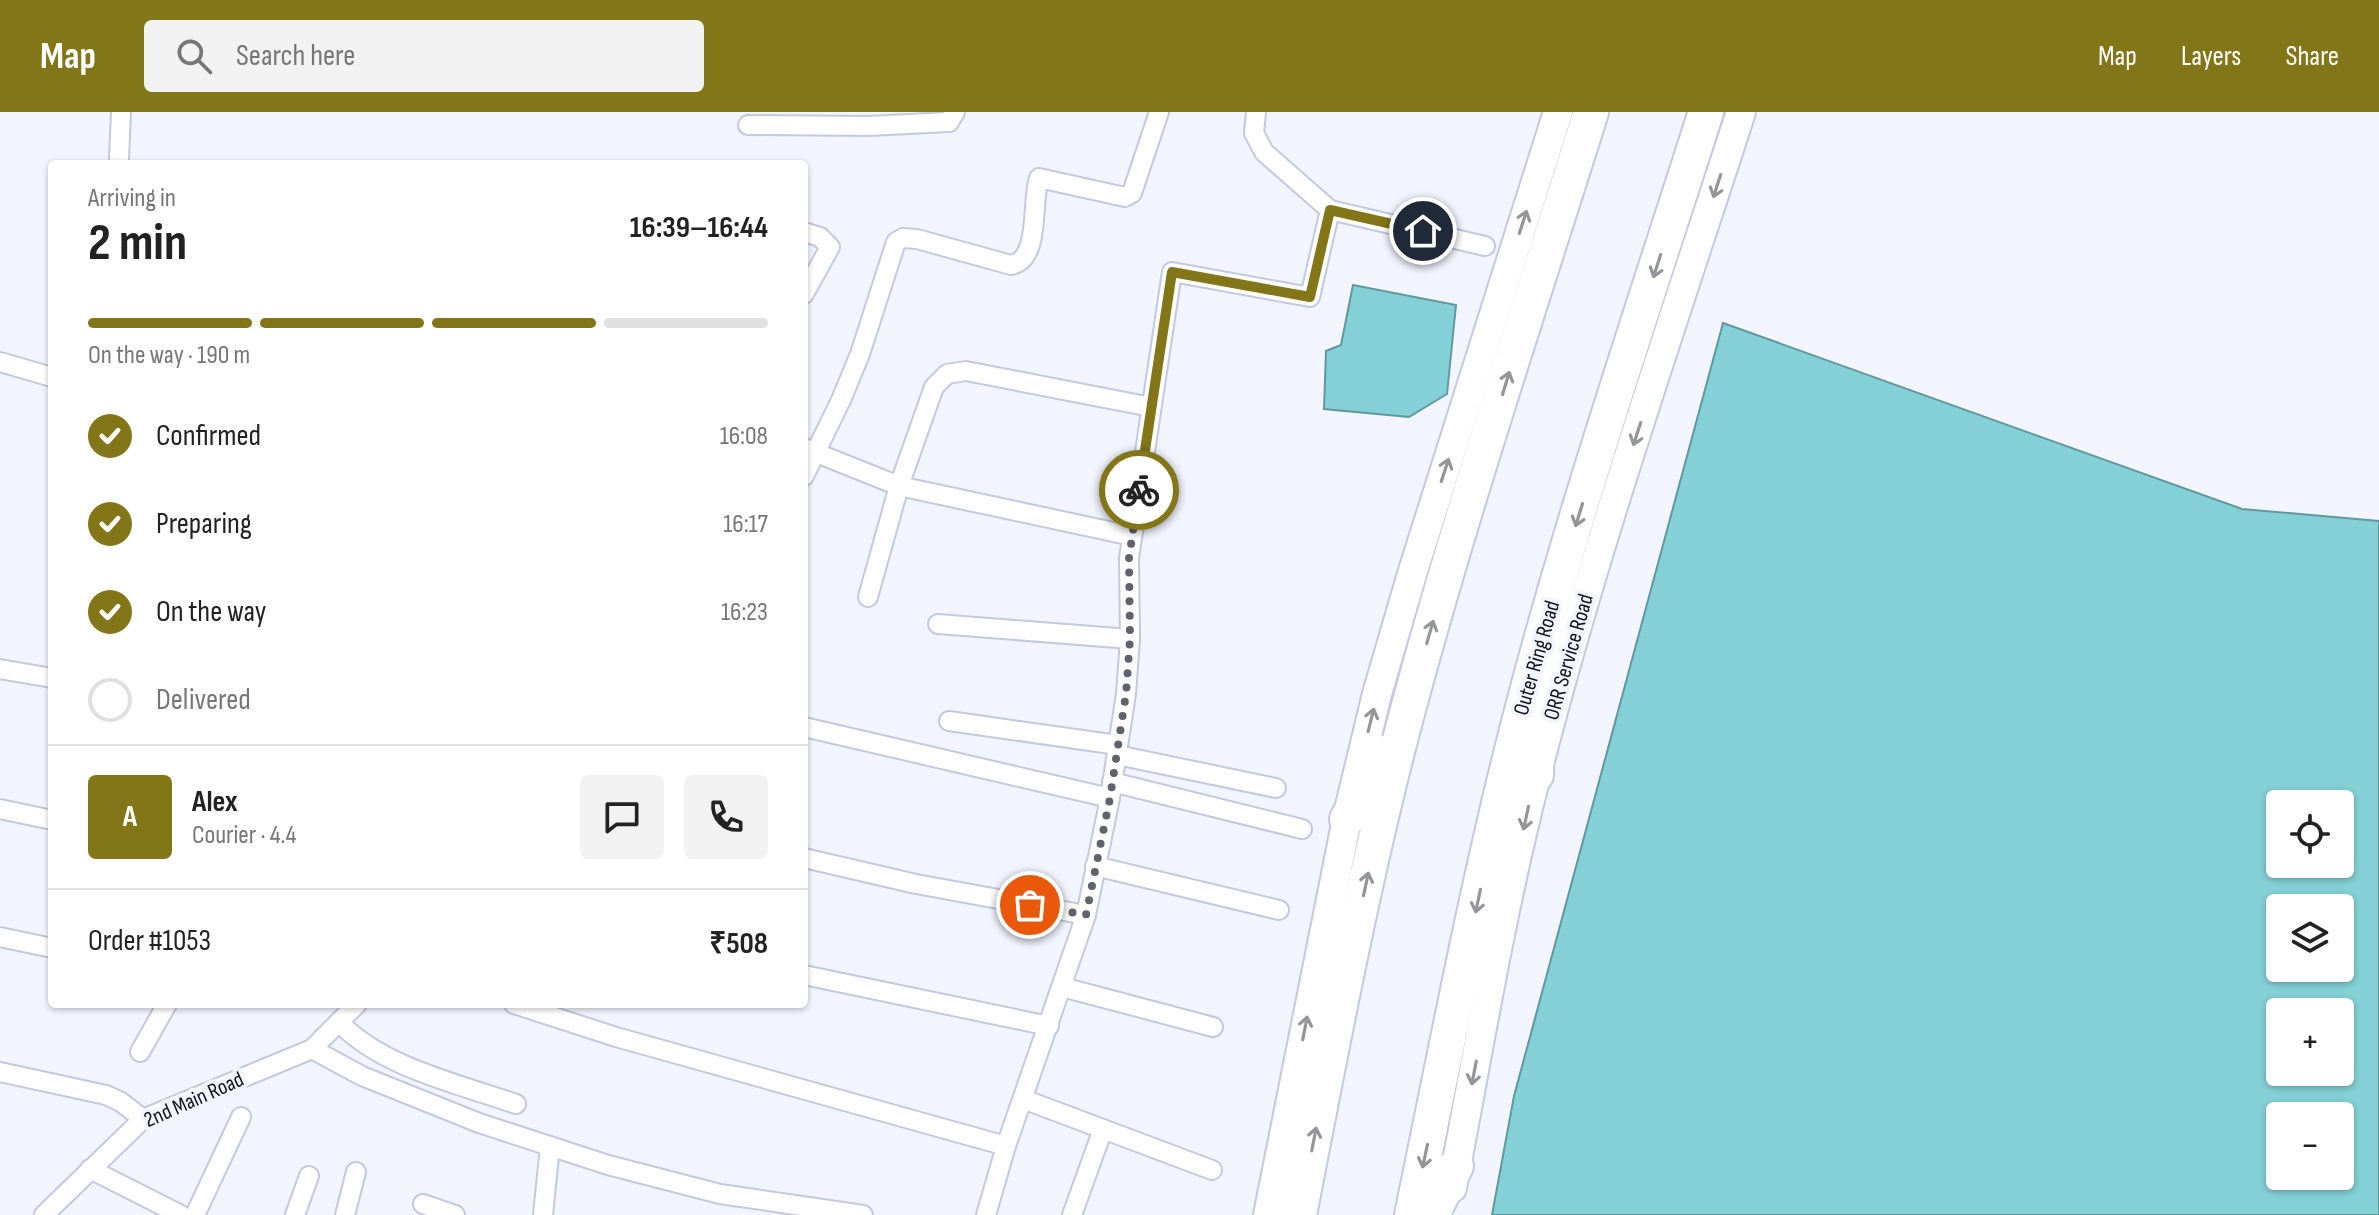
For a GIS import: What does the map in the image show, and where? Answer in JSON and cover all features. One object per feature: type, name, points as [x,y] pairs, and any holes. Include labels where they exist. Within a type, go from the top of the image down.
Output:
[{"type":"highway","points":[[1288,1215],[1302,1199],[1375,838],[1408,712],[1471,493],[1591,112]]},
{"type":"highway","name":"Outer Ring Road","points":[[1412,1215],[1486,863],[1537,657],[1594,464],[1706,112]]},
{"type":"highway","points":[[1536,775],[1537,657]]},
{"type":"highway","points":[[1347,819],[1408,712]]},
{"type":"highway","points":[[1432,1215],[1456,1166]]},
{"type":"main road","points":[[1268,1215],[1347,819],[1377,694],[1558,112]]},
{"type":"main road","name":"ORR Service Road","points":[[1447,1215],[1510,888],[1536,775],[1578,619],[1741,112]]},
{"type":"street","points":[[119,159],[121,112]]},
{"type":"street","points":[[748,125],[868,126],[949,122],[955,112]]},
{"type":"street","points":[[1132,536],[899,486],[810,450],[860,354],[896,242],[903,238],[917,239],[1016,265],[1031,244],[1039,178],[1125,197],[1132,193],[1159,112]]},
{"type":"street","points":[[1256,112],[1254,133],[1264,152],[1330,210],[1485,246]]},
{"type":"street","points":[[986,1215],[1006,1146],[1086,915],[1111,790],[1126,694],[1130,639],[1129,558],[1172,272],[1310,297],[1330,210]]},
{"type":"street","points":[[808,233],[820,237],[830,247],[808,287]]},
{"type":"street","points":[[0,362],[48,376]]},
{"type":"street","points":[[868,597],[899,486],[934,387],[947,374],[966,371],[1151,407]]},
{"type":"street","points":[[938,624],[1130,639]]},
{"type":"street","points":[[0,669],[48,677]]},
{"type":"street","points":[[949,721],[1117,750],[1276,788]]},
{"type":"street","points":[[808,728],[1302,829]]},
{"type":"street","points":[[0,809],[48,819]]},
{"type":"street","points":[[808,859],[916,884],[1086,915]]},
{"type":"street","points":[[1095,866],[1279,910]]},
{"type":"street","points":[[0,937],[48,947]]},
{"type":"street","points":[[808,976],[1049,1026]]},
{"type":"street","points":[[1062,987],[1213,1027]]},
{"type":"street","points":[[140,1052],[165,1008]]},
{"type":"street","name":"2nd Main Road","points":[[44,1215],[143,1119],[312,1049],[353,1008]]},
{"type":"street","points":[[526,1008],[616,1037],[1006,1146]]},
{"type":"street","points":[[339,1022],[354,1038],[378,1052],[439,1078],[516,1104]]},
{"type":"street","points":[[312,1049],[377,1082],[479,1123],[608,1165],[780,1208],[863,1215]]},
{"type":"street","points":[[0,1072],[106,1095],[143,1119]]},
{"type":"street","points":[[1023,1099],[1212,1170]]},
{"type":"street","points":[[195,1215],[241,1117]]},
{"type":"street","points":[[1072,1215],[1103,1129]]},
{"type":"street","points":[[543,1215],[550,1146]]},
{"type":"street","points":[[90,1169],[181,1215]]},
{"type":"street","points":[[345,1215],[356,1172]]},
{"type":"street","points":[[295,1215],[309,1176]]},
{"type":"street","points":[[423,1204],[455,1215]]},
{"type":"water","points":[[1353,285],[1456,305],[1447,394],[1409,417],[1324,409],[1326,351],[1341,345]]},
{"type":"water","points":[[1723,323],[2242,509],[2379,521],[2379,1215],[1492,1215],[1514,1096]]},
{"type":"way so far","points":[[1030,905],[1086,915],[1110,798],[1126,694],[1130,639],[1129,558],[1139,490]]},
{"type":"route","points":[[1139,490],[1172,272],[1310,297],[1330,210],[1423,231]]}]
